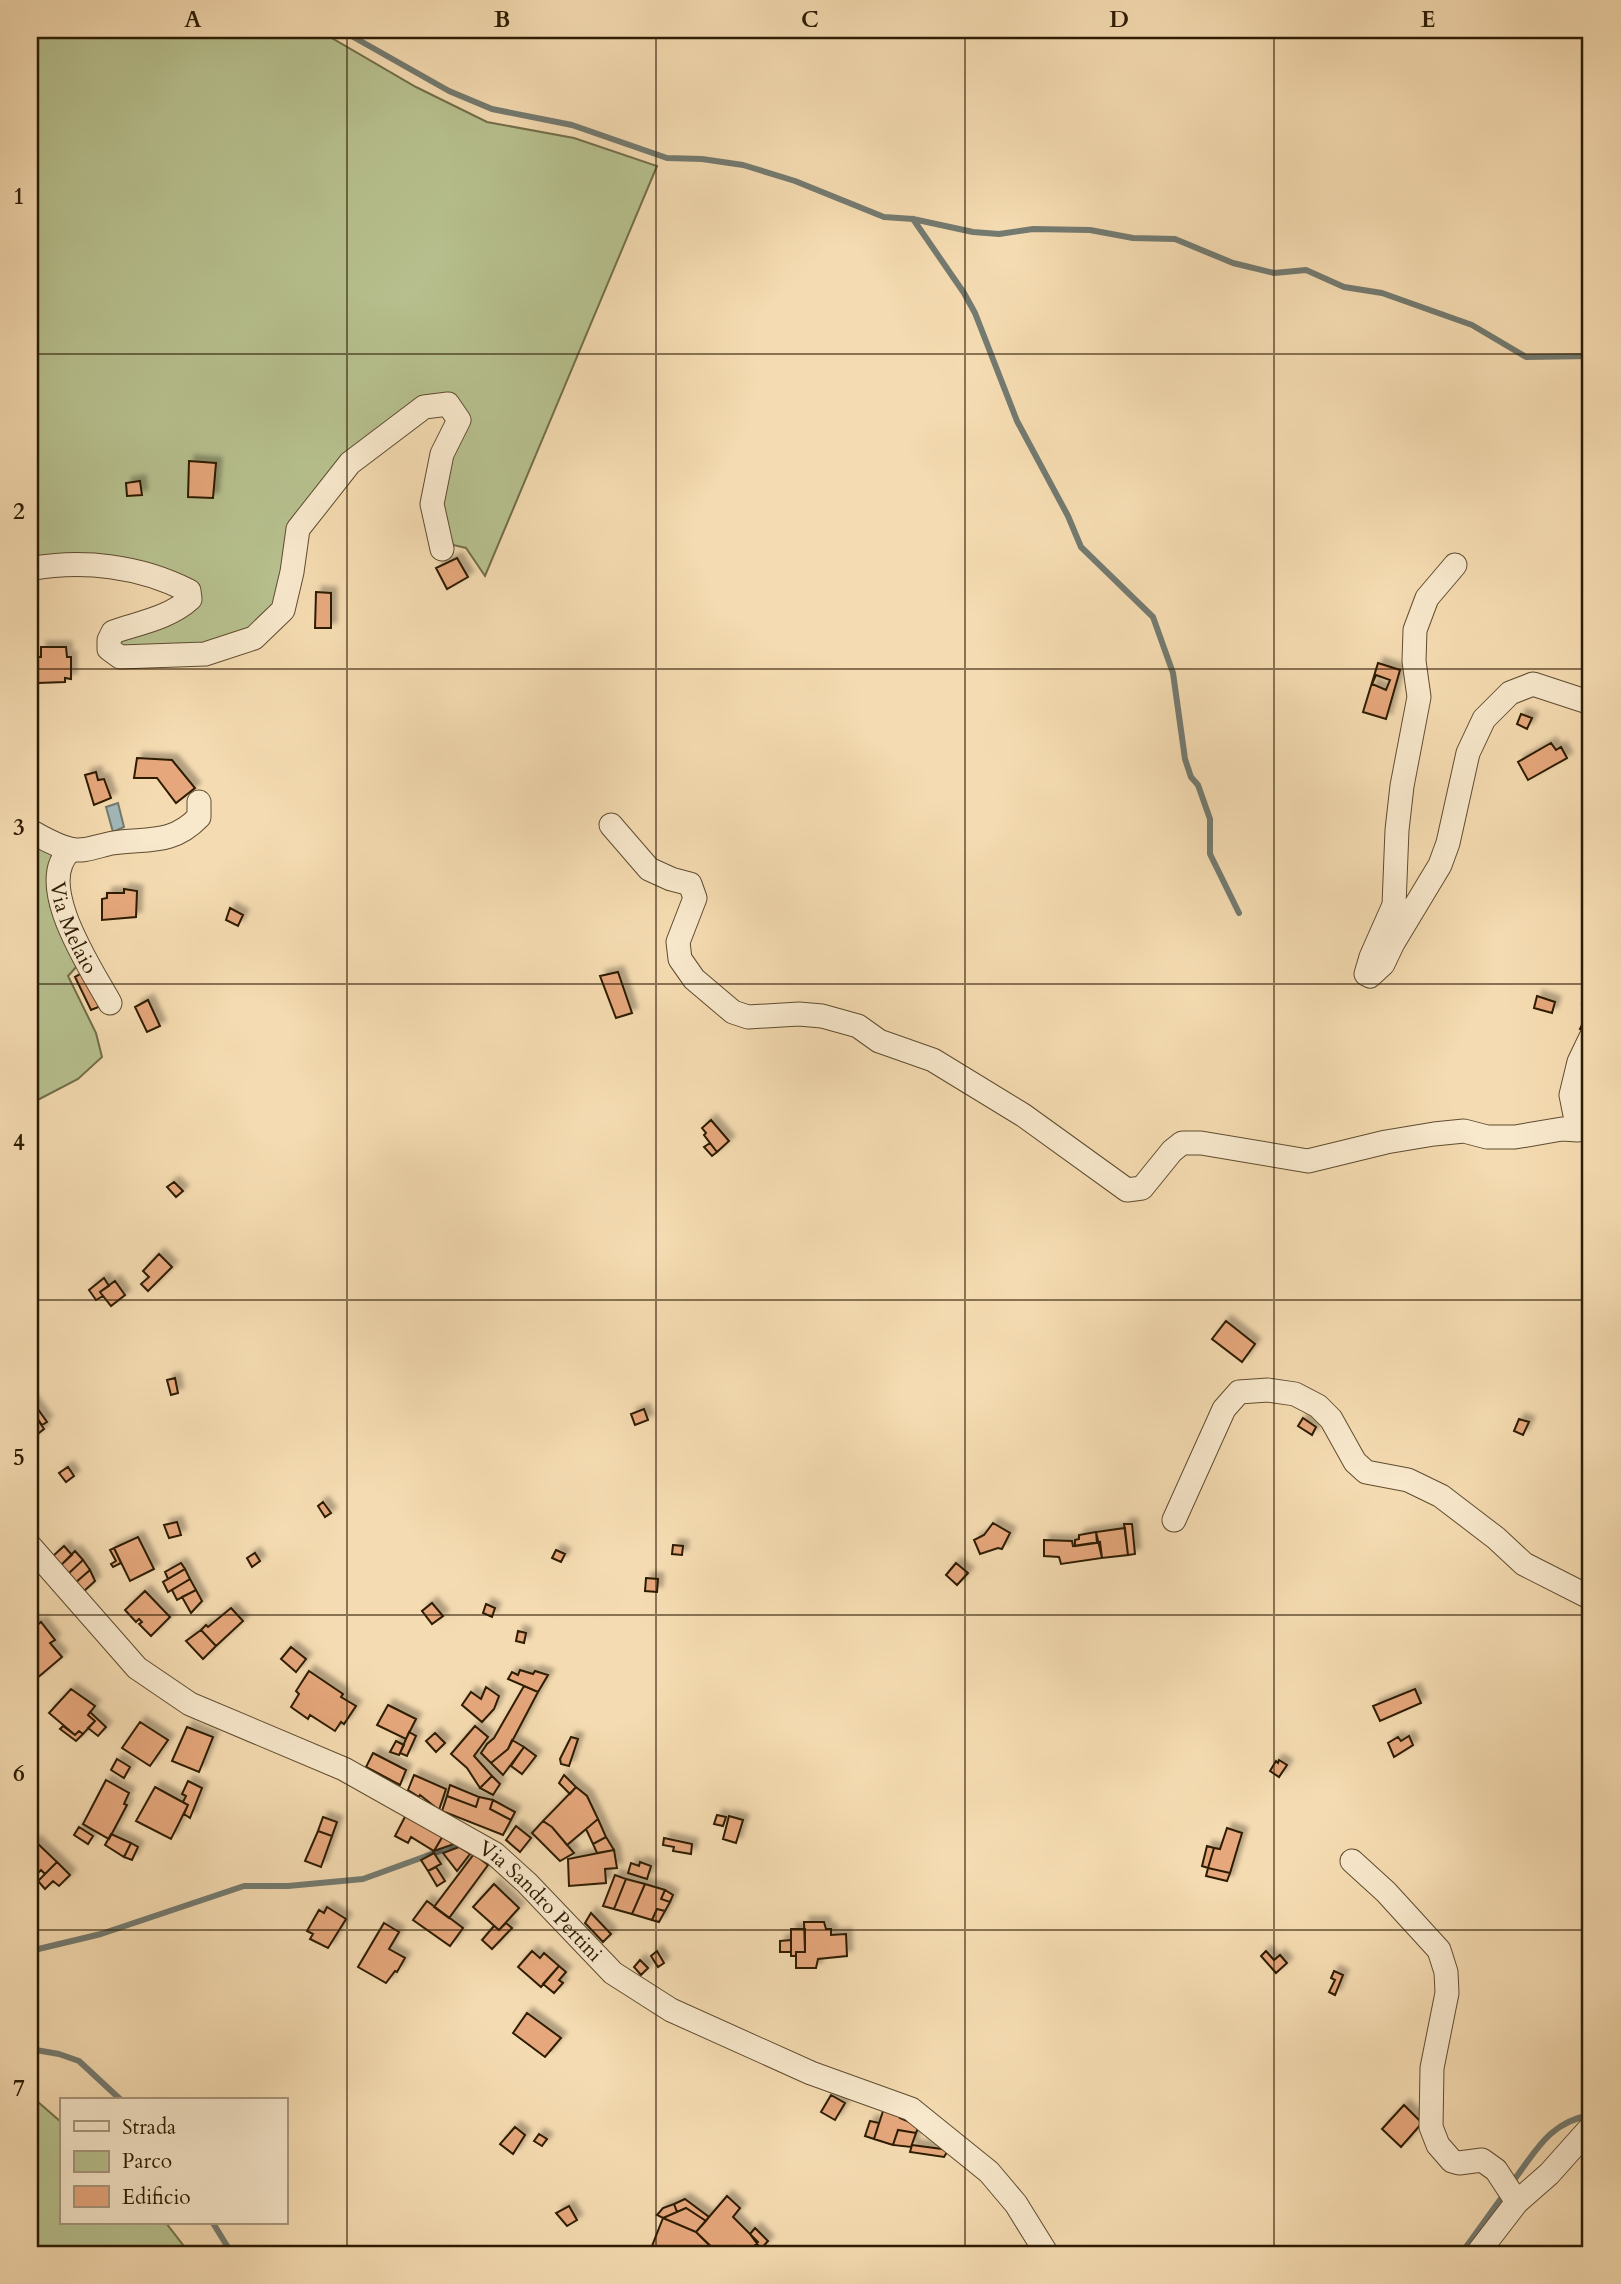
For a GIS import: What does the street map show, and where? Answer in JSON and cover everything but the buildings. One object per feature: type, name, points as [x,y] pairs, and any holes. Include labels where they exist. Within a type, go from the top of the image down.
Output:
[{"type":"street","points":[[30,569],[53,564],[87,563],[172,582],[189,591],[190,599],[183,606],[147,622],[113,632],[109,649],[120,657],[205,654],[254,638],[283,610],[298,529],[350,463],[424,407],[448,404],[459,420],[442,454],[432,504],[442,550]]},
{"type":"street","points":[[1455,565],[1427,598],[1415,630],[1414,661],[1419,697],[1402,786],[1394,905],[1366,974],[1370,976],[1383,964],[1440,865],[1448,842],[1468,753],[1484,719],[1510,693],[1533,684],[1591,703]]},
{"type":"street","name":"Via Melaio","points":[[110,1003],[73,937],[61,906],[61,864],[64,856],[71,850],[113,843],[152,842],[180,833],[199,817],[199,802]]},
{"type":"street","points":[[611,825],[649,869],[690,884],[695,898],[678,942],[680,959],[694,979],[733,1012],[748,1017],[799,1014],[822,1016],[858,1026],[879,1041],[933,1060],[1023,1115],[1127,1190],[1142,1188],[1172,1151],[1182,1143],[1201,1143],[1308,1161],[1386,1142],[1434,1134],[1464,1131],[1487,1137],[1515,1137],[1562,1129],[1578,1130],[1571,1095],[1578,1062],[1591,1037]]},
{"type":"street","name":"Via Melaio","points":[[30,831],[71,850]]},
{"type":"street","points":[[1174,1520],[1224,1409],[1239,1392],[1268,1390],[1295,1394],[1318,1406],[1331,1419],[1355,1462],[1366,1472],[1409,1480],[1441,1496],[1496,1538],[1524,1564],[1591,1598]]},
{"type":"street","name":"Via Sandro Pertini","points":[[30,1546],[137,1668],[190,1704],[344,1769],[495,1854],[527,1883],[613,1973],[671,2010],[811,2073],[911,2109],[989,2172],[1016,2204],[1047,2254]]},
{"type":"street","points":[[1352,1861],[1439,1950],[1446,1972],[1447,1993],[1432,2068],[1430,2127],[1438,2145],[1451,2161],[1482,2160],[1496,2170],[1517,2202]]},
{"type":"street","points":[[1477,2254],[1517,2202],[1549,2174],[1591,2127]]},
{"type":"green space","points":[[30,30],[318,30],[416,87],[487,122],[574,138],[657,166],[485,576],[466,548],[453,545],[440,503],[451,452],[465,416],[418,403],[290,530],[276,606],[249,633],[202,648],[125,649],[118,644],[120,637],[195,586],[30,561]]},
{"type":"green space","points":[[30,844],[52,853],[50,906],[79,964],[68,976],[96,1033],[102,1057],[78,1079],[30,1104]]},
{"type":"green space","points":[[30,2095],[60,2121],[60,2224],[167,2224],[190,2254],[30,2254]]},
{"type":"shaded area","points":[[118,803],[124,827],[113,832],[106,807]]},
{"type":"waterway","points":[[341,30],[449,91],[492,109],[572,125],[667,158],[702,159],[743,165],[795,181],[884,217],[913,219],[973,232],[999,234],[1033,229],[1090,230],[1133,238],[1175,239],[1233,263],[1274,273],[1306,270],[1344,287],[1382,293],[1472,325],[1526,357],[1591,356]]},
{"type":"waterway","points":[[913,219],[975,313],[1017,421],[1068,516],[1081,547],[1153,617],[1173,673],[1185,759],[1210,819],[1210,854],[1239,913]]},
{"type":"waterway","points":[[30,1951],[101,1934],[244,1886],[288,1886],[363,1879],[454,1846]]},
{"type":"waterway","points":[[30,2049],[79,2061],[119,2098]]},
{"type":"waterway","points":[[1511,2184],[1553,2132],[1564,2124],[1591,2115]]},
{"type":"waterway","points":[[1461,2254],[1505,2193]]},
{"type":"waterway","points":[[214,2224],[232,2254]]}]
